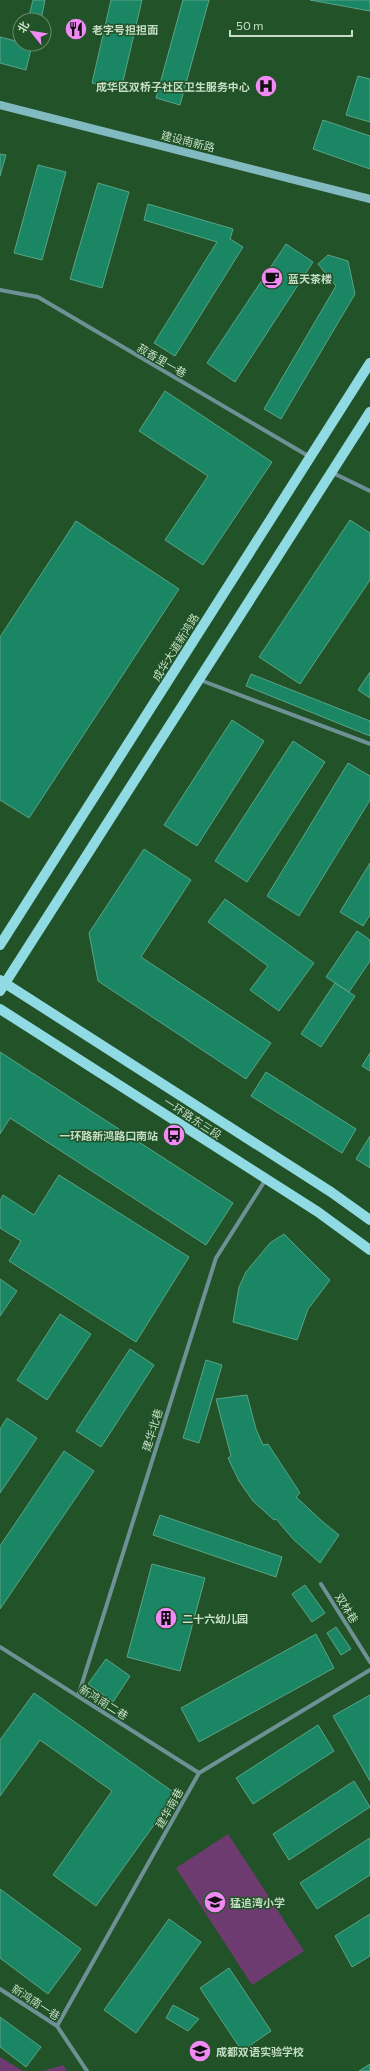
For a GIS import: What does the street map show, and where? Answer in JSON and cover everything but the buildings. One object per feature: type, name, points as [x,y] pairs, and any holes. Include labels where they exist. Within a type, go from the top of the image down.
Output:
[{"type":"main road","name":"成华大道新鸿路","points":[[0,944],[370,363]]},
{"type":"main road","points":[[2,985],[370,412]]},
{"type":"main road","name":"一环路东三段","points":[[2,985],[331,1192],[370,1220]]},
{"type":"main road","name":"一环路东三段","points":[[0,1009],[318,1212],[370,1250]]},
{"type":"street","name":"建设南新路","points":[[0,105],[370,199]]},
{"type":"street","name":"菽香里一巷","points":[[0,290],[38,297],[310,457]]},
{"type":"street","points":[[331,472],[370,491]]},
{"type":"street","points":[[199,679],[370,744]]},
{"type":"street","name":"建华北巷","points":[[78,1696],[216,1258],[266,1179]]},
{"type":"street","name":"双林巷","points":[[321,1584],[370,1662]]},
{"type":"street","name":"新鸿南二巷","points":[[0,1647],[199,1773]]},
{"type":"street","name":"建华南巷","points":[[58,2026],[199,1773],[370,1670]]},
{"type":"street","name":"新鸿南一巷","points":[[0,1989],[58,2026],[87,2071]]},
{"type":"shaded area","points":[[228,1834],[304,1951],[252,1985],[176,1868]]},
{"type":"shaded area","points":[[0,2057],[23,2071],[0,2071]]},
{"type":"shaded area","points":[[63,2065],[67,2071],[43,2071]]},
{"type":"place","name":"老字号担担面","points":[[76,29]]},
{"type":"place","name":"成华区双桥子社区卫生服务中心","points":[[266,86]]},
{"type":"place","name":"蓝天茶楼","points":[[272,278]]},
{"type":"place","name":"一环路新鸿路口南站","points":[[174,1135]]},
{"type":"place","name":"二十六幼儿园","points":[[166,1618]]},
{"type":"place","name":"猛追湾小学","points":[[215,1902]]},
{"type":"place","name":"成都双语实验学校","points":[[200,2051]]}]
